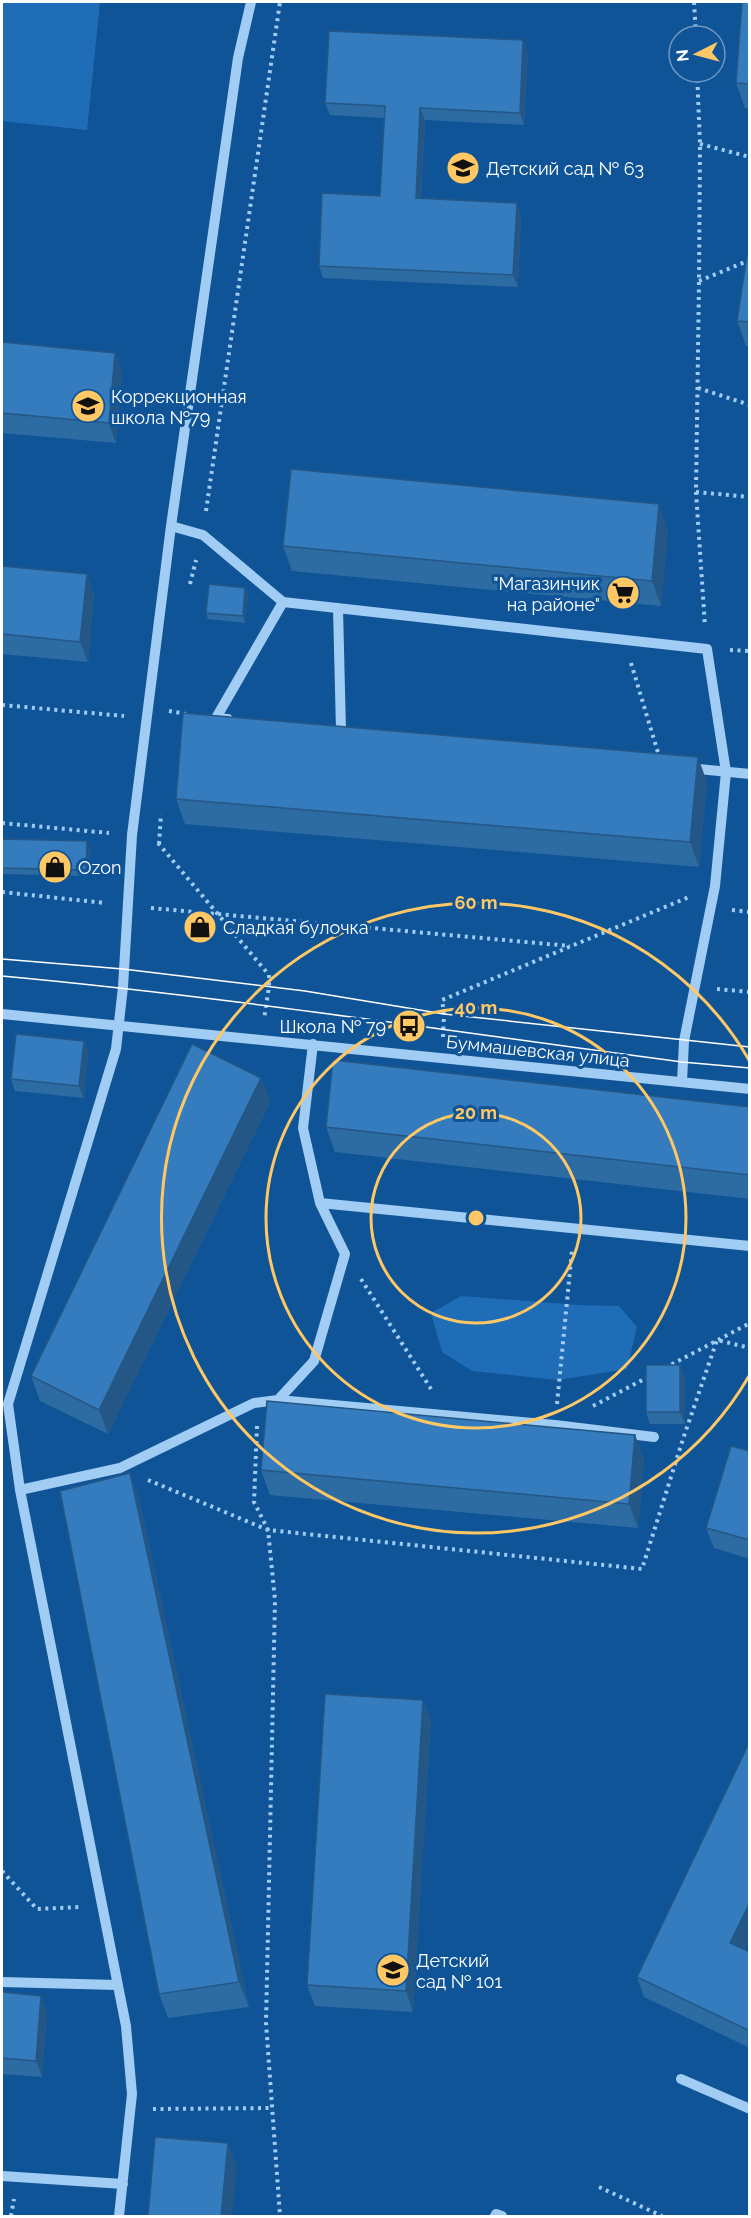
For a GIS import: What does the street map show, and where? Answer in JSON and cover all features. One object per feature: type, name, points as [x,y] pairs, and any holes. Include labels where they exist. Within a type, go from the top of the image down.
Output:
[{"type":"street","points":[[119,2217],[132,2094],[126,2026],[20,1490],[8,1404],[116,1049],[132,835],[171,526],[238,58],[251,2]]},
{"type":"street","points":[[171,526],[203,535],[283,602],[707,650],[726,772],[715,886],[684,1041],[682,1082]]},
{"type":"street","points":[[239,720],[216,718],[283,602]]},
{"type":"street","points":[[338,608],[335,731],[353,733]]},
{"type":"street","points":[[662,766],[750,774]]},
{"type":"street","name":"Буммашевская улица","points":[[2,1014],[750,1089]]},
{"type":"street","points":[[278,1400],[314,1361],[345,1254],[320,1203],[303,1128],[313,1044]]},
{"type":"street","points":[[320,1203],[750,1246]]},
{"type":"street","points":[[20,1490],[120,1468],[254,1403],[278,1400],[555,1425],[654,1437]]},
{"type":"street","points":[[2,1982],[117,1985]]},
{"type":"street","points":[[681,2079],[750,2109]]},
{"type":"street","points":[[2,2176],[123,2184]]},
{"type":"street","points":[[495,2217],[496,2214],[502,2217]]},
{"type":"path","points":[[189,586],[203,535],[280,2]]},
{"type":"path","points":[[694,2],[695,24]]},
{"type":"path","points":[[698,84],[700,144],[696,492],[707,650]]},
{"type":"path","points":[[700,144],[750,157]]},
{"type":"path","points":[[699,280],[750,260]]},
{"type":"path","points":[[698,388],[750,405]]},
{"type":"path","points":[[696,492],[750,497]]},
{"type":"path","points":[[624,640],[662,766]]},
{"type":"path","points":[[2,705],[147,718],[166,711],[168,700]]},
{"type":"path","points":[[159,844],[161,810]]},
{"type":"path","points":[[2,823],[132,835],[159,844],[269,975],[265,1014]]},
{"type":"path","points":[[443,1040],[442,1000],[715,886]]},
{"type":"path","points":[[2,892],[219,915],[570,946]]},
{"type":"path","points":[[695,987],[750,992]]},
{"type":"path","points":[[555,1425],[574,1229]]},
{"type":"path","points":[[345,1254],[447,1416]]},
{"type":"path","points":[[555,1425],[750,1323]]},
{"type":"path","points":[[717,1340],[750,1348]]},
{"type":"path","points":[[120,1468],[268,1530],[642,1569],[717,1340]]},
{"type":"path","points":[[278,1400],[257,1424],[254,1502],[268,1530],[275,1600],[266,2023],[279,2217]]},
{"type":"path","points":[[2,1871],[36,1909],[102,1905]]},
{"type":"path","points":[[130,2109],[273,2108]]},
{"type":"path","points":[[599,2187],[662,2217]]},
{"type":"shaded area","points":[[2,2],[100,2],[87,130],[2,121]]},
{"type":"shaded area","points":[[461,1296],[619,1306],[637,1327],[627,1369],[558,1380],[472,1371],[442,1352],[431,1313]]},
{"type":"building","points":[[742,2],[750,2],[750,84],[736,83]]},
{"type":"building","points":[[329,31],[523,40],[520,113],[420,108],[416,198],[517,203],[513,275],[319,266],[322,193],[380,196],[385,106],[325,103]]},
{"type":"building","points":[[747,256],[750,256],[750,322],[737,321]]},
{"type":"building","points":[[2,342],[115,353],[109,423],[2,413]]},
{"type":"building","points":[[291,469],[659,504],[652,581],[283,546]]},
{"type":"building","points":[[2,566],[87,574],[80,642],[2,634]]},
{"type":"building","points":[[209,584],[245,588],[243,616],[206,613]]},
{"type":"building","points":[[183,713],[698,757],[690,842],[176,799]]},
{"type":"building","points":[[2,839],[87,841],[86,870],[2,868]]},
{"type":"building","points":[[16,1034],[84,1041],[79,1086],[11,1079]]},
{"type":"building","points":[[192,1044],[261,1078],[99,1410],[31,1376]]},
{"type":"building","points":[[333,1060],[750,1107],[750,1175],[326,1127]]},
{"type":"building","points":[[646,1365],[680,1365],[680,1412],[646,1412]]},
{"type":"building","points":[[267,1401],[635,1435],[629,1504],[261,1470]]},
{"type":"building","points":[[731,1446],[750,1451],[750,1540],[706,1528]]},
{"type":"building","points":[[130,1473],[239,1982],[159,1994],[60,1491]]},
{"type":"building","points":[[325,1694],[423,1700],[406,1991],[307,1985]]},
{"type":"building","points":[[750,1741],[750,1902],[730,1943],[750,1952],[750,2031],[637,1977]]},
{"type":"building","points":[[2,1992],[41,1996],[36,2061],[2,2058]]},
{"type":"building","points":[[155,2137],[228,2143],[221,2217],[148,2217]]},
{"type":"tram line","points":[[2,959],[123,969],[305,991],[444,1014],[750,1047]]},
{"type":"tram line","points":[[2,976],[172,994],[682,1062],[750,1068]]},
{"type":"place","name":"Детский сад № 63","points":[[463,168]]},
{"type":"place","name":"Коррекционная школа №79","points":[[88,406]]},
{"type":"place","name":"\"Магазинчик на районе\"","points":[[623,593]]},
{"type":"place","name":"Ozon","points":[[55,867]]},
{"type":"place","name":"Сладкая булочка","points":[[200,927]]},
{"type":"place","name":"Школа № 79","points":[[409,1026]]},
{"type":"place","name":"Детский сад № 101","points":[[393,1970]]}]
